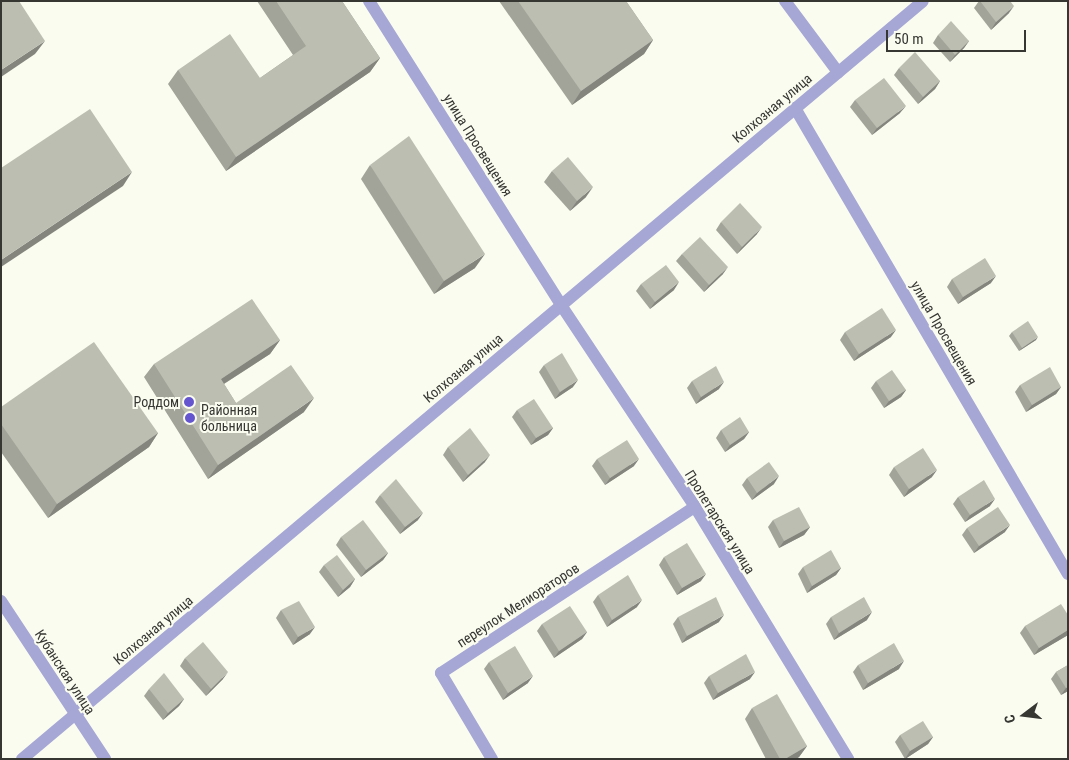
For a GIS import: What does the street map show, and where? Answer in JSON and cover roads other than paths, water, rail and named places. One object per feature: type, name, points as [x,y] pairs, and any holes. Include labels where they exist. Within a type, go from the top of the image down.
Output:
[{"type":"street","name":"улица Просвещения","points":[[369,1],[560,305]]},
{"type":"street","points":[[785,1],[838,72]]},
{"type":"street","name":"Колхозная улица","points":[[22,759],[923,1]]},
{"type":"street","name":"улица Просвещения","points":[[795,108],[1068,574]]},
{"type":"street","name":"Пролетарская улица","points":[[560,305],[695,507],[848,759]]},
{"type":"street","name":"переулок Мелиораторов","points":[[492,759],[441,673],[695,507]]},
{"type":"street","name":"Кубанская улица","points":[[1,601],[105,759]]},
{"type":"place","name":"Роддом","points":[[189,402]]},
{"type":"place","name":"Районная больница","points":[[190,418]]}]
